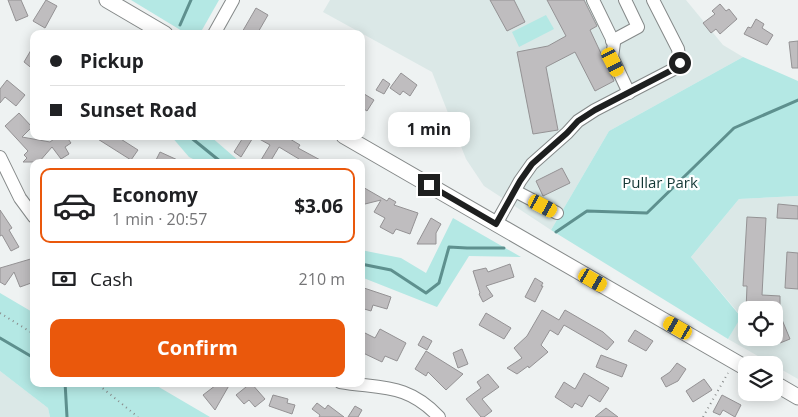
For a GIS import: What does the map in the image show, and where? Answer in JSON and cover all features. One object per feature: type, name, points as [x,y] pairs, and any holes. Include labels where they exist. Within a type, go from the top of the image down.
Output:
[{"type":"main road","points":[[106,0],[158,30]]},
{"type":"main road","points":[[351,140],[738,362]]},
{"type":"main road","points":[[783,388],[798,397]]},
{"type":"street","points":[[216,30],[233,0]]},
{"type":"street","points":[[593,0],[614,45],[612,57],[629,92]]},
{"type":"street","points":[[612,40],[638,27],[625,0]]},
{"type":"street","points":[[496,224],[532,164],[578,121],[595,110],[674,69],[680,63],[678,49],[653,0]]},
{"type":"street","points":[[0,157],[20,198],[30,212]]},
{"type":"street","points":[[515,191],[557,213]]},
{"type":"street","points":[[365,385],[388,387],[401,391],[425,404],[439,417]]},
{"type":"path","points":[[0,313],[30,332]]},
{"type":"path","points":[[704,417],[738,368]]},
{"type":"path","points":[[101,387],[138,417]]},
{"type":"shaded area","points":[[330,0],[686,0],[723,45],[743,57],[609,131],[551,230],[484,186],[466,159],[432,72],[365,35],[365,30],[356,30],[323,12]]},
{"type":"shaded area","points":[[798,196],[798,379],[783,370],[783,356],[758,356],[740,346],[783,346],[783,301],[738,301],[738,312],[691,257],[739,199]]},
{"type":"shaded area","points":[[738,321],[738,345],[728,339]]},
{"type":"shaded area","points":[[0,371],[48,408],[50,417],[0,417]]},
{"type":"green space","points":[[131,0],[219,0],[202,30],[180,30]]},
{"type":"green space","points":[[546,15],[554,29],[519,47],[512,32]]},
{"type":"green space","name":"Pullar Park","points":[[743,57],[798,81],[798,196],[739,199],[691,257],[738,313],[738,322],[728,339],[551,230],[609,131]]},
{"type":"green space","points":[[174,140],[215,140],[237,159],[193,159]]},
{"type":"green space","points":[[453,218],[521,257],[469,256],[437,307],[365,279],[365,251],[401,258],[426,273]]},
{"type":"green space","points":[[0,293],[30,311],[30,387],[159,387],[210,417],[50,417],[48,408],[0,371]]},
{"type":"building","points":[[8,0],[21,0],[28,16],[16,21]]},
{"type":"building","points":[[46,0],[57,6],[45,28],[33,21]]},
{"type":"building","points":[[490,0],[514,0],[525,22],[507,31]]},
{"type":"building","points":[[547,0],[584,0],[597,26],[590,30],[614,81],[595,91],[575,52],[546,67],[558,130],[533,134],[517,52],[548,46],[566,36]]},
{"type":"building","points":[[720,4],[726,11],[729,9],[737,19],[720,34],[716,29],[711,33],[703,23],[715,14],[712,11]]},
{"type":"building","points":[[256,8],[268,15],[259,30],[243,30]]},
{"type":"building","points":[[756,19],[764,24],[762,28],[773,35],[767,45],[744,34],[748,27],[751,28]]},
{"type":"building","points":[[798,41],[798,68],[792,68],[789,42]]},
{"type":"building","points":[[30,52],[30,67],[24,62]]},
{"type":"building","points":[[401,73],[417,85],[410,96],[403,91],[400,95],[390,88]]},
{"type":"building","points":[[383,79],[390,84],[384,94],[376,90]]},
{"type":"building","points":[[7,80],[25,95],[16,106],[5,97],[0,103],[0,89]]},
{"type":"building","points":[[365,94],[374,100],[367,111],[365,110]]},
{"type":"building","points":[[19,113],[30,125],[30,129],[22,137],[30,140],[50,142],[53,140],[69,140],[71,143],[65,147],[69,154],[61,159],[52,147],[42,159],[30,159],[30,162],[23,162],[27,158],[24,155],[28,151],[5,126]]},
{"type":"building","points":[[99,140],[122,140],[138,150],[132,159]]},
{"type":"building","points":[[242,140],[252,140],[241,157],[234,152]]},
{"type":"building","points":[[261,140],[292,140],[300,145],[298,148],[318,159],[299,159],[279,147],[272,159],[262,159],[270,145]]},
{"type":"building","points":[[160,152],[175,159],[156,159]]},
{"type":"building","points":[[562,168],[570,183],[543,196],[536,181]]},
{"type":"building","points":[[365,188],[387,201],[389,198],[396,202],[394,205],[418,213],[410,234],[396,229],[393,234],[380,227],[385,218],[374,212],[381,200],[365,204]]},
{"type":"building","points":[[778,204],[798,206],[798,219],[777,218]]},
{"type":"building","points":[[0,210],[12,228],[9,230],[19,247],[11,251],[2,235],[0,236]]},
{"type":"building","points":[[747,217],[766,218],[762,295],[780,296],[780,301],[746,301],[747,286],[743,286]]},
{"type":"building","points":[[431,218],[441,224],[436,233],[436,244],[417,244]]},
{"type":"building","points":[[787,252],[798,253],[798,289],[785,288]]},
{"type":"building","points":[[30,259],[30,283],[20,287],[14,272],[5,285],[0,282],[0,268]]},
{"type":"building","points":[[510,264],[514,277],[486,286],[493,296],[483,302],[473,271],[486,268],[488,272]]},
{"type":"building","points":[[535,278],[543,283],[541,286],[543,286],[535,302],[525,297]]},
{"type":"building","points":[[365,288],[391,297],[387,309],[373,305],[371,311],[365,309]]},
{"type":"building","points":[[542,310],[559,320],[565,310],[603,332],[614,342],[607,350],[564,325],[558,335],[550,330],[541,345],[548,352],[529,368],[528,366],[517,374],[507,368],[522,358],[514,348],[527,336]]},
{"type":"building","points":[[486,313],[511,328],[504,339],[479,325]]},
{"type":"building","points":[[783,322],[790,339],[783,342]]},
{"type":"building","points":[[380,329],[406,343],[397,361],[385,356],[382,362],[365,354],[365,333],[375,338]]},
{"type":"building","points":[[635,330],[653,341],[646,351],[628,341]]},
{"type":"building","points":[[423,336],[432,341],[427,350],[418,345]]},
{"type":"building","points":[[462,349],[468,364],[458,368],[453,353]]},
{"type":"building","points":[[426,351],[463,374],[446,390],[428,372],[426,376],[415,369]]},
{"type":"building","points":[[601,355],[627,365],[622,377],[596,367]]},
{"type":"building","points":[[677,363],[686,369],[678,381],[666,387],[661,378],[670,372]]},
{"type":"building","points":[[584,373],[609,388],[600,402],[589,395],[582,407],[575,403],[572,408],[555,397],[564,382],[575,389]]},
{"type":"building","points":[[488,374],[499,387],[482,399],[492,411],[481,417],[466,399],[481,388],[477,382]]},
{"type":"building","points":[[704,379],[712,390],[693,402],[686,391]]},
{"type":"building","points":[[213,387],[228,387],[215,410],[203,395]]},
{"type":"building","points":[[246,387],[254,387],[265,399],[255,407],[249,400],[244,404],[236,395]]},
{"type":"building","points":[[273,395],[288,399],[287,403],[295,405],[292,414],[269,406]]},
{"type":"building","points":[[722,395],[741,405],[735,417],[723,410],[720,415],[713,412]]},
{"type":"building","points":[[317,403],[325,409],[328,405],[344,417],[319,417],[320,415],[312,409]]},
{"type":"building","points":[[355,406],[362,410],[358,417],[348,417]]},
{"type":"building","points":[[606,408],[618,417],[595,417]]},
{"type":"waterway","points":[[180,25],[191,0]]},
{"type":"waterway","points":[[556,232],[587,211],[647,213],[734,128],[798,100]]},
{"type":"waterway","points":[[194,140],[217,159]]},
{"type":"waterway","points":[[365,265],[391,270],[426,293],[439,283],[449,247],[504,248]]},
{"type":"waterway","points":[[0,338],[30,356]]},
{"type":"waterway","points":[[65,387],[67,417]]},
{"type":"route","points":[[429,185],[496,224],[527,170],[578,121],[595,110],[674,69],[680,63]]}]
